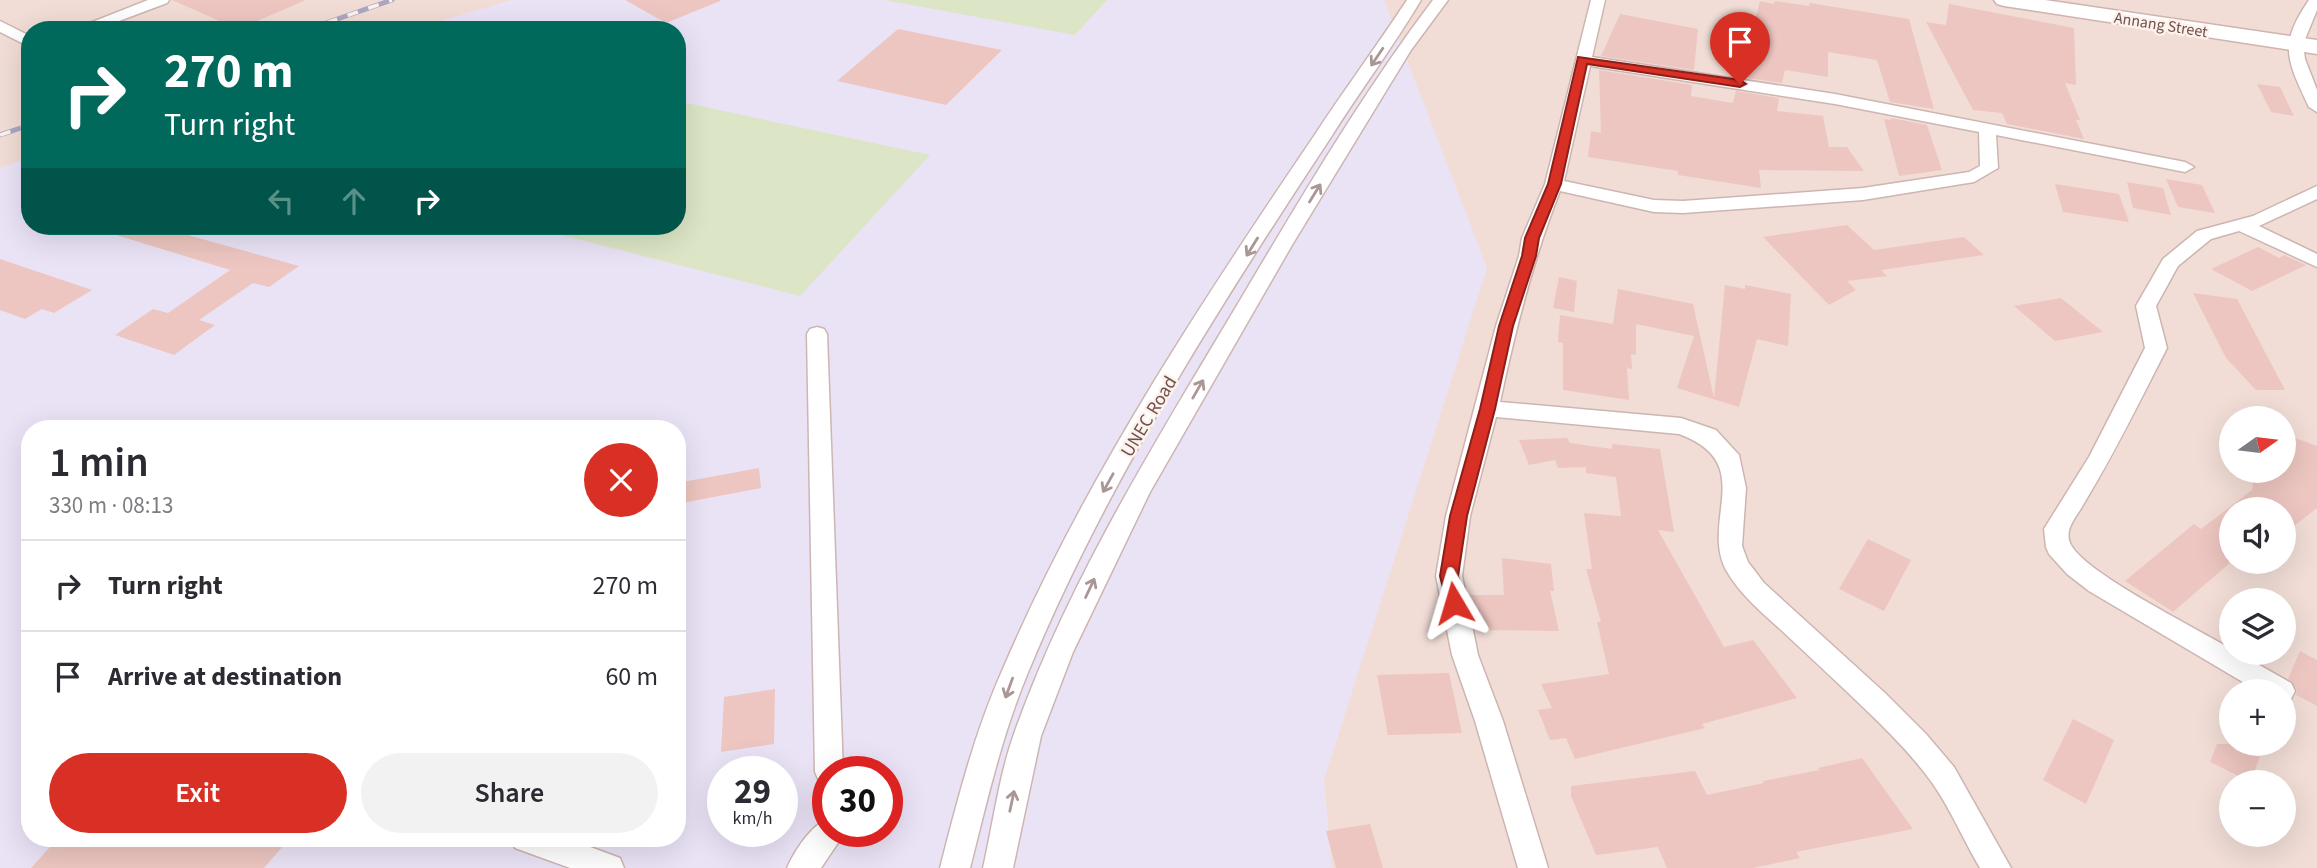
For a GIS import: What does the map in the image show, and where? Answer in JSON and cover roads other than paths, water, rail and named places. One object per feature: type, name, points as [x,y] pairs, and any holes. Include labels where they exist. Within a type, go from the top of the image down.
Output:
[{"type":"main road","name":"Annang Street","points":[[2004,0],[2317,47]]},
{"type":"street","points":[[105,21],[162,0]]},
{"type":"street","name":"UNEC Road","points":[[955,868],[990,742],[1012,680],[1076,544],[1135,435],[1308,157],[1414,0]]},
{"type":"street","name":"UNEC Road","points":[[998,868],[1027,736],[1060,652],[1138,492],[1332,164],[1404,50],[1441,0]]},
{"type":"street","points":[[1533,868],[1489,721],[1465,655],[1449,576],[1458,516],[1488,409],[1506,326],[1529,256],[1532,238],[1554,184],[1598,0]]},
{"type":"street","points":[[2316,0],[2295,44],[2304,81],[2317,107]]},
{"type":"street","points":[[0,26],[21,37]]},
{"type":"street","points":[[1582,60],[1835,99],[2185,167]]},
{"type":"street","points":[[1554,184],[1654,205],[1683,207],[1863,194],[1974,177],[1989,168],[1987,129]]},
{"type":"street","points":[[1308,157],[1332,164]]},
{"type":"street","points":[[2261,679],[2098,584],[2076,567],[2058,547],[2056,529],[2099,460],[2156,348],[2146,306],[2170,263],[2204,235],[2260,220],[2317,192]]},
{"type":"street","points":[[2242,226],[2317,261]]},
{"type":"street","points":[[817,334],[829,756]]},
{"type":"street","points":[[1488,409],[1681,426],[1708,436],[1727,455],[1734,488],[1730,547],[1737,566],[1755,590],[1875,701],[1944,776],[1996,868]]},
{"type":"street","points":[[551,847],[608,868]]},
{"type":"street","points":[[802,868],[818,847]]},
{"type":"railway","points":[[332,21],[392,0]]},
{"type":"railway","points":[[0,135],[21,128]]}]
